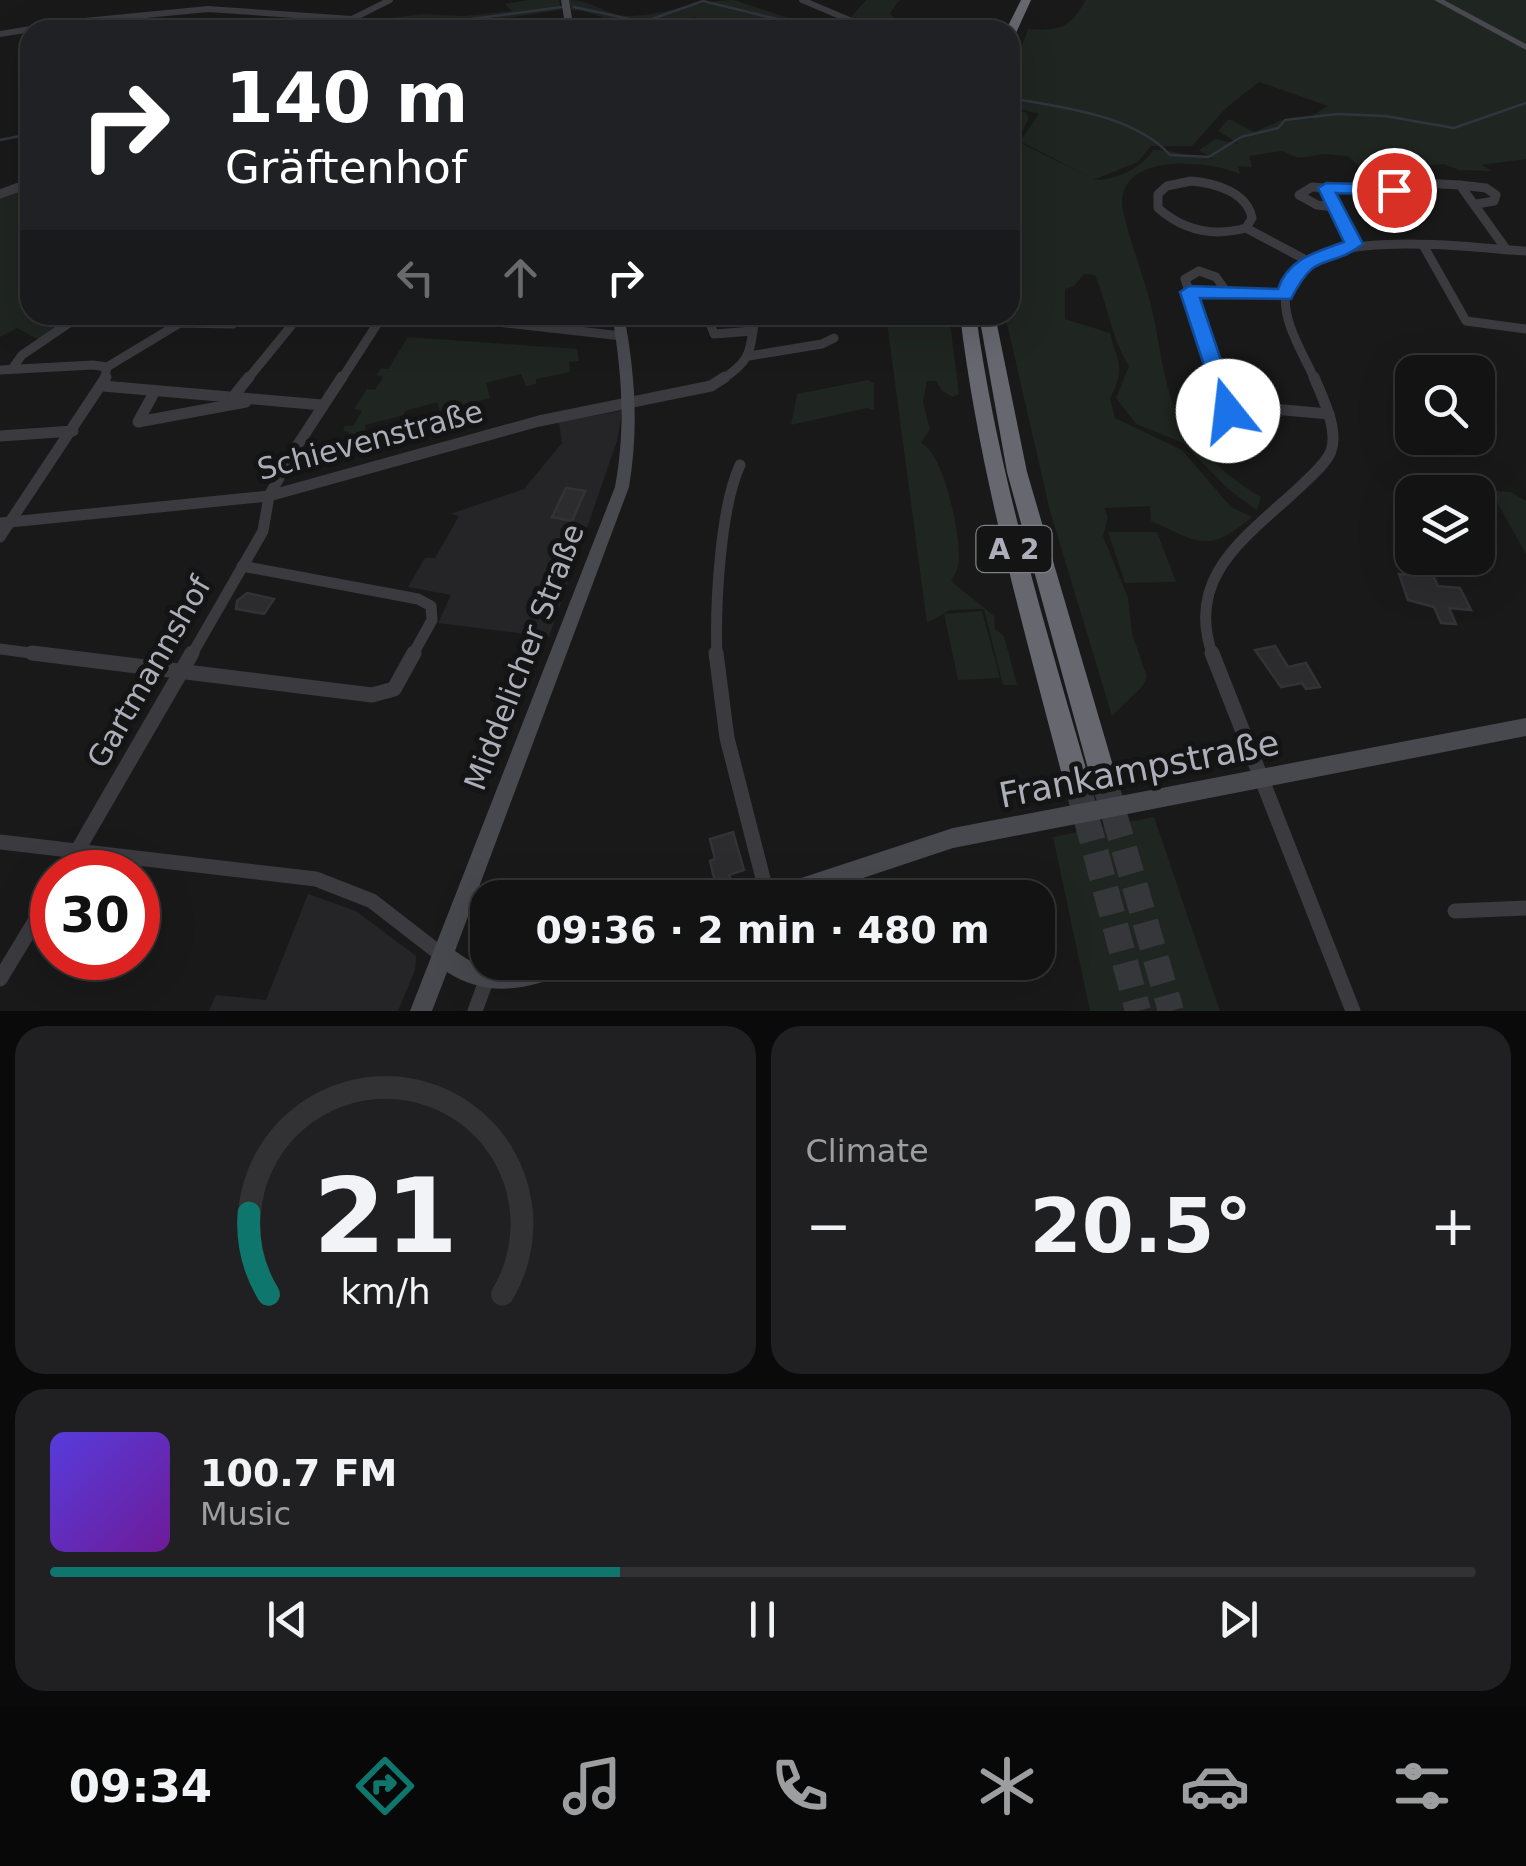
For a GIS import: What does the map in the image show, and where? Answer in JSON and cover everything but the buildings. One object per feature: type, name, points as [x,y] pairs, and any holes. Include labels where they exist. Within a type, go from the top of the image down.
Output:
[{"type":"highway","points":[[1020,27],[1031,21]]},
{"type":"highway","name":"A 2","points":[[969,325],[981,409],[1000,496],[1076,779]]},
{"type":"highway","name":"A 2","points":[[989,325],[1024,500],[1103,776]]},
{"type":"street","points":[[96,20],[208,10],[352,19],[390,0]]},
{"type":"street","points":[[802,0],[850,20]]},
{"type":"street","points":[[1438,0],[1526,47]]},
{"type":"street","points":[[1246,228],[1252,218],[1250,207],[1236,194],[1218,186],[1185,181],[1168,185],[1158,194],[1158,208],[1182,225],[1217,234],[1246,228],[1308,261]]},
{"type":"street","points":[[1335,207],[1317,205],[1299,195],[1312,187],[1390,191],[1395,183],[1402,182],[1486,188],[1496,195],[1494,201],[1477,204]]},
{"type":"street","points":[[1460,185],[1506,249]]},
{"type":"street","points":[[1326,188],[1354,244]]},
{"type":"street","points":[[1354,1011],[1206,637],[1204,602],[1219,564],[1326,459],[1334,441],[1329,414],[1288,316],[1285,295],[1291,277],[1308,261],[1354,244],[1526,251]]},
{"type":"street","points":[[1423,245],[1466,321],[1478,326],[1526,329]]},
{"type":"street","points":[[1226,291],[1216,276],[1199,270],[1184,279],[1233,422],[1253,433],[1271,430],[1274,424],[1270,410]]},
{"type":"street","points":[[1189,292],[1285,295]]},
{"type":"street","points":[[6,370],[66,325]]},
{"type":"street","points":[[6,370],[107,367],[177,325]]},
{"type":"street","points":[[233,397],[292,325]]},
{"type":"street","name":"Gartmannshof","points":[[78,850],[263,532],[268,496],[375,325]]},
{"type":"street","points":[[525,325],[622,336]]},
{"type":"street","name":"Middelicher Straße","points":[[421,1011],[622,487],[631,442],[632,402],[620,325]]},
{"type":"street","points":[[710,325],[714,334],[754,331]]},
{"type":"street","points":[[754,325],[749,356],[822,344],[834,338]]},
{"type":"street","name":"Schievenstraße","points":[[5,522],[268,496],[539,421],[711,386],[733,375],[749,356]]},
{"type":"street","points":[[0,536],[5,522],[103,386],[107,367]]},
{"type":"street","points":[[103,386],[322,405]]},
{"type":"street","points":[[155,391],[138,422],[260,400]]},
{"type":"street","points":[[1228,405],[1329,414]]},
{"type":"street","points":[[0,436],[73,431]]},
{"type":"street","points":[[740,465],[733,480],[716,645],[728,738],[765,880]]},
{"type":"street","points":[[0,649],[372,695],[394,688],[432,620],[431,606],[418,599],[242,566]]},
{"type":"street","name":"Frankampstraße","points":[[825,880],[953,838],[1526,727]]},
{"type":"street","points":[[0,842],[62,850]]},
{"type":"street","points":[[160,861],[316,879],[342,886],[372,902],[464,972],[486,981],[494,980]]},
{"type":"street","points":[[1455,910],[1526,908]]},
{"type":"street","points":[[0,980],[30,929]]},
{"type":"street","points":[[475,1011],[486,981]]},
{"type":"shaded area","points":[[559,0],[561,10],[492,20],[376,20],[512,11],[505,4]]},
{"type":"shaded area","points":[[569,0],[627,16],[734,0],[799,20],[608,20],[571,10]]},
{"type":"shaded area","points":[[799,0],[810,0],[850,18],[866,0],[900,0],[890,13],[895,20],[842,20]]},
{"type":"shaded area","points":[[1086,0],[1526,0],[1526,159],[1482,165],[1491,171],[1459,170],[1444,164],[1365,170],[1347,156],[1298,158],[1282,151],[1249,156],[1252,167],[1238,166],[1240,174],[1209,166],[1170,164],[1137,174],[1126,185],[1123,209],[1151,305],[1174,406],[1205,452],[1261,497],[1257,510],[1228,489],[1183,443],[1136,424],[1116,398],[1129,366],[1095,275],[1084,274],[1074,286],[1065,289],[1065,319],[1110,333],[1119,366],[1110,398],[1115,418],[1182,450],[1231,507],[1252,517],[1225,536],[1203,541],[1151,521],[1150,506],[1104,508],[1108,517],[1103,536],[1128,598],[1132,633],[1147,677],[1112,716],[1050,511],[1007,325],[1020,325],[1020,142],[1091,178],[1020,141],[1039,114],[1020,109],[1020,51],[1028,29],[1048,29],[1069,22]],"holes":[[[1259,82],[1328,106],[1313,115],[1313,119],[1282,120],[1254,132],[1229,119],[1218,131],[1239,144],[1216,139],[1199,150],[1213,159],[1153,150],[1127,172],[1093,180],[1138,162],[1151,146],[1192,146],[1227,107]]]},
{"type":"shaded area","points":[[1020,111],[1029,118],[1020,135]]},
{"type":"shaded area","points":[[20,182],[20,325],[62,325],[39,340],[17,328],[0,337],[0,189]]},
{"type":"shaded area","points":[[887,325],[950,325],[959,394],[953,397],[942,391],[936,381],[927,381],[923,402],[930,429],[921,443],[937,462],[957,531],[958,568],[951,581],[994,616],[995,629],[1004,636],[1017,685],[1003,685],[984,609],[950,610],[927,623]]},
{"type":"shaded area","points":[[408,337],[577,349],[579,361],[569,362],[570,372],[536,379],[536,384],[526,386],[521,374],[486,383],[490,398],[440,411],[437,402],[365,425],[366,440],[342,446],[349,432],[343,431],[345,426],[353,426],[362,411],[354,409],[367,389],[375,390],[383,377],[376,375],[381,368],[388,369]]},
{"type":"shaded area","points":[[868,380],[874,383],[874,410],[867,408],[791,425],[797,394]]},
{"type":"shaded area","points":[[622,411],[617,441],[549,637],[438,623],[451,595],[408,587],[425,558],[435,558],[459,516],[450,514],[524,489],[562,443],[559,422]]},
{"type":"shaded area","points":[[1495,492],[1511,492],[1526,501],[1526,554],[1495,499]]},
{"type":"shaded area","points":[[1108,532],[1157,532],[1176,582],[1125,583]]},
{"type":"shaded area","points":[[982,611],[1000,678],[958,680],[944,614]]},
{"type":"shaded area","points":[[1154,817],[1220,1011],[1090,1011],[1053,837]]},
{"type":"shaded area","points":[[308,894],[356,911],[416,956],[415,970],[398,1011],[209,1011],[216,995],[266,1000]]},
{"type":"waterway","points":[[649,20],[703,1],[781,20]]},
{"type":"waterway","points":[[464,20],[562,7]]},
{"type":"waterway","points":[[574,7],[634,20]]},
{"type":"waterway","points":[[1020,100],[1074,109],[1117,122],[1155,141],[1170,155],[1209,157],[1241,137],[1278,128],[1285,120],[1338,114],[1385,116],[1454,128],[1526,103]]},
{"type":"waterway","points":[[0,140],[20,136]]},
{"type":"tunnel","points":[[1103,776],[1171,1011]]},
{"type":"tunnel","points":[[1076,779],[1138,1011]]},
{"type":"route","points":[[1228,411],[1189,292],[1285,295],[1291,277],[1308,261],[1354,244],[1326,188],[1394,190]]}]
